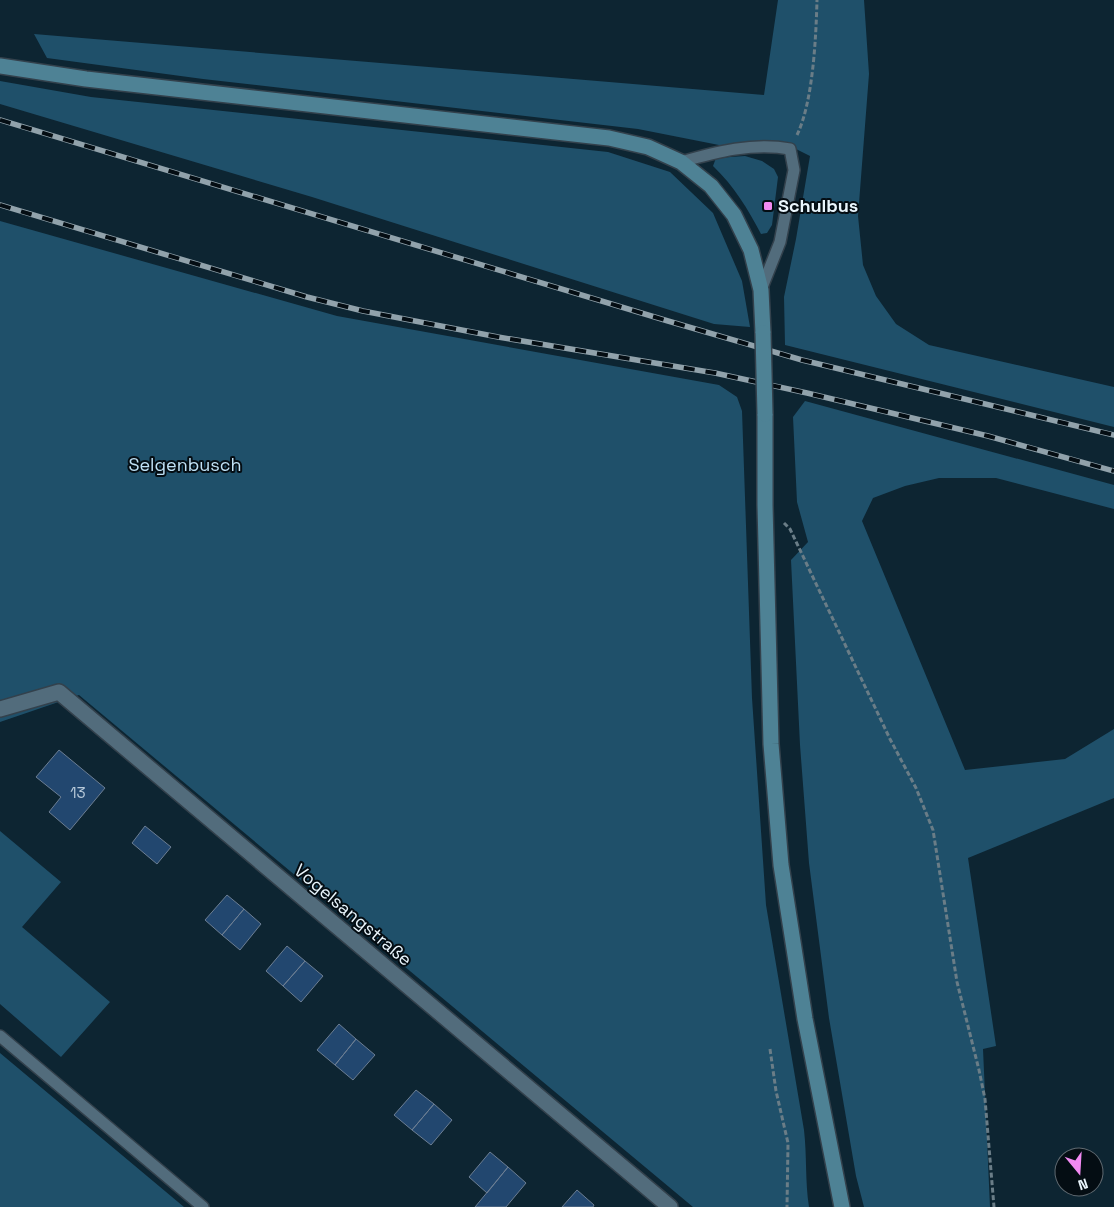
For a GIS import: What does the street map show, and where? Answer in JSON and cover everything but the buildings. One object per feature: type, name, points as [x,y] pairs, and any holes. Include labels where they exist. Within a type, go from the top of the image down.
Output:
[{"type":"main road","points":[[0,66],[86,79],[609,138],[648,147],[681,162],[711,186],[734,215],[751,250],[761,290],[771,744],[781,865],[805,1019],[842,1207]]},
{"type":"street","name":"Vogelsangstraße","points":[[0,709],[58,692],[670,1207]]},
{"type":"lane","points":[[681,162],[719,151],[774,146],[790,149],[794,170],[780,242],[761,290]]},
{"type":"lane","points":[[0,1036],[203,1207]]},
{"type":"path","points":[[790,149],[804,121],[811,76],[817,0]]},
{"type":"path","points":[[765,505],[790,529],[890,739],[916,788],[933,830],[958,982],[985,1099],[994,1207]]},
{"type":"path","points":[[770,1050],[776,1091],[788,1143],[787,1207]]},
{"type":"green space","points":[[778,0],[864,0],[869,74],[858,216],[863,265],[876,296],[896,324],[929,345],[1114,387],[1114,427],[785,345],[784,297],[810,156],[784,143],[724,146],[638,129],[203,79],[47,58],[34,34],[764,95]]},
{"type":"green space","points":[[0,81],[91,97],[608,152],[670,172],[713,213],[742,281],[750,327],[714,324],[312,197],[0,104]]},
{"type":"green space","points":[[745,156],[762,161],[774,169],[778,177],[772,225],[767,233],[761,234],[740,198],[713,166],[716,158]]},
{"type":"green space","name":"Selgenbusch","points":[[0,221],[337,316],[719,385],[737,397],[742,411],[752,698],[766,905],[804,1130],[809,1207],[693,1207],[79,695],[0,722]]},
{"type":"green space","points":[[805,401],[1114,485],[1114,509],[996,478],[939,478],[905,486],[873,498],[862,521],[965,770],[1065,759],[1114,729],[1114,798],[968,858],[996,1046],[983,1049],[990,1207],[864,1207],[856,1176],[829,1018],[809,863],[800,745],[791,560],[808,542],[797,502],[793,417]]},
{"type":"green space","points":[[0,831],[61,882],[22,927],[110,1002],[61,1057],[0,1004]]},
{"type":"green space","points":[[0,1053],[184,1207],[0,1207]]},
{"type":"railway","points":[[0,120],[802,360],[1114,435]]},
{"type":"railway","points":[[0,205],[307,297],[363,311],[498,337],[715,373],[988,436],[1114,471]]},
{"type":"place","name":"Schulbus","points":[[768,206]]}]
